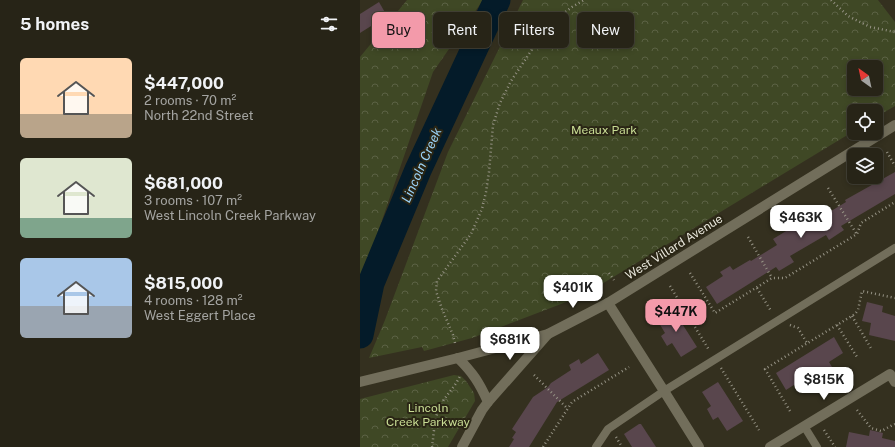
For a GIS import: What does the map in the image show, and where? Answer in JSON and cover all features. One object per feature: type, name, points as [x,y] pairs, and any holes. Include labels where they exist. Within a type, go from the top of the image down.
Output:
[{"type":"street","name":"West Villard Avenue","points":[[360,382],[548,334],[608,303],[895,125]]},
{"type":"street","points":[[608,303],[699,447]]},
{"type":"street","points":[[462,447],[488,402],[548,334]]},
{"type":"street","points":[[458,358],[476,378],[488,402]]},
{"type":"street","points":[[770,447],[804,426],[892,378]]},
{"type":"lane","points":[[596,447],[608,429],[664,391],[895,248]]},
{"type":"lane","points":[[804,426],[817,447]]},
{"type":"path","points":[[455,343],[436,291],[437,281],[471,234],[482,209],[489,172],[493,124],[500,103],[511,82],[552,22],[584,0]]},
{"type":"path","points":[[831,0],[848,16],[870,27],[895,32]]},
{"type":"path","points":[[887,152],[895,166]]},
{"type":"path","points":[[828,188],[857,234]]},
{"type":"path","points":[[690,273],[715,313],[772,278],[785,278],[857,234],[861,223],[895,202]]},
{"type":"path","points":[[748,238],[772,278]]},
{"type":"path","points":[[609,272],[614,280]]},
{"type":"path","points":[[790,411],[765,369],[855,314],[858,310],[862,291],[895,298]]},
{"type":"path","points":[[852,316],[872,350]]},
{"type":"path","points":[[837,325],[857,357]]},
{"type":"path","points":[[542,447],[572,402],[629,367]]},
{"type":"path","points":[[534,375],[567,408]]},
{"type":"path","points":[[432,447],[440,407],[460,376]]},
{"type":"path","points":[[857,410],[871,428],[881,431],[895,424]]},
{"type":"path","points":[[824,430],[835,447]]},
{"type":"green space","points":[[407,0],[483,0],[475,12],[433,12],[433,48],[450,48],[433,72],[360,284],[360,57],[372,42],[372,48],[425,48],[425,12],[397,12]]},
{"type":"green space","name":"Meaux Park","points":[[523,0],[878,0],[895,22],[895,106],[883,113],[883,104],[847,104],[847,135],[582,296],[472,338],[424,351],[422,347],[369,358],[385,320],[448,152],[499,48],[569,48],[569,12],[517,12]]},
{"type":"green space","name":"Lincoln Creek Parkway","points":[[454,375],[461,376],[466,381],[474,393],[475,401],[448,447],[360,447],[360,399]]},
{"type":"building","points":[[379,2],[385,12],[372,12],[372,25],[360,33],[360,14]]},
{"type":"building","points":[[895,172],[895,194],[841,226],[844,230],[829,240],[826,235],[790,256],[794,262],[779,271],[776,267],[717,304],[706,287],[723,276],[720,272],[730,266],[733,270],[750,260],[751,261],[777,245],[773,239],[819,211],[823,216],[846,202],[845,200],[874,184],[883,184],[883,179]]},
{"type":"building","points":[[867,302],[883,306],[882,312],[895,316],[895,341],[869,335],[871,323],[862,321]]},
{"type":"building","points":[[672,308],[697,347],[681,357],[672,343],[667,346],[661,336],[665,333],[656,318]]},
{"type":"building","points":[[834,337],[843,353],[829,362],[832,367],[803,385],[800,381],[786,390],[776,373]]},
{"type":"building","points":[[598,353],[609,370],[557,402],[529,447],[509,447],[516,432],[512,429],[533,397],[571,370],[569,365],[579,359],[581,364]]},
{"type":"building","points":[[718,382],[743,421],[727,431],[718,417],[713,420],[707,409],[711,406],[702,392]]},
{"type":"building","points":[[641,424],[656,447],[632,447],[624,434]]},
{"type":"building","points":[[870,430],[883,433],[882,438],[895,441],[895,447],[846,447],[849,432],[869,436]]},
{"type":"waterway","name":"Lincoln Creek","points":[[360,335],[371,283],[418,170],[497,0]]}]
